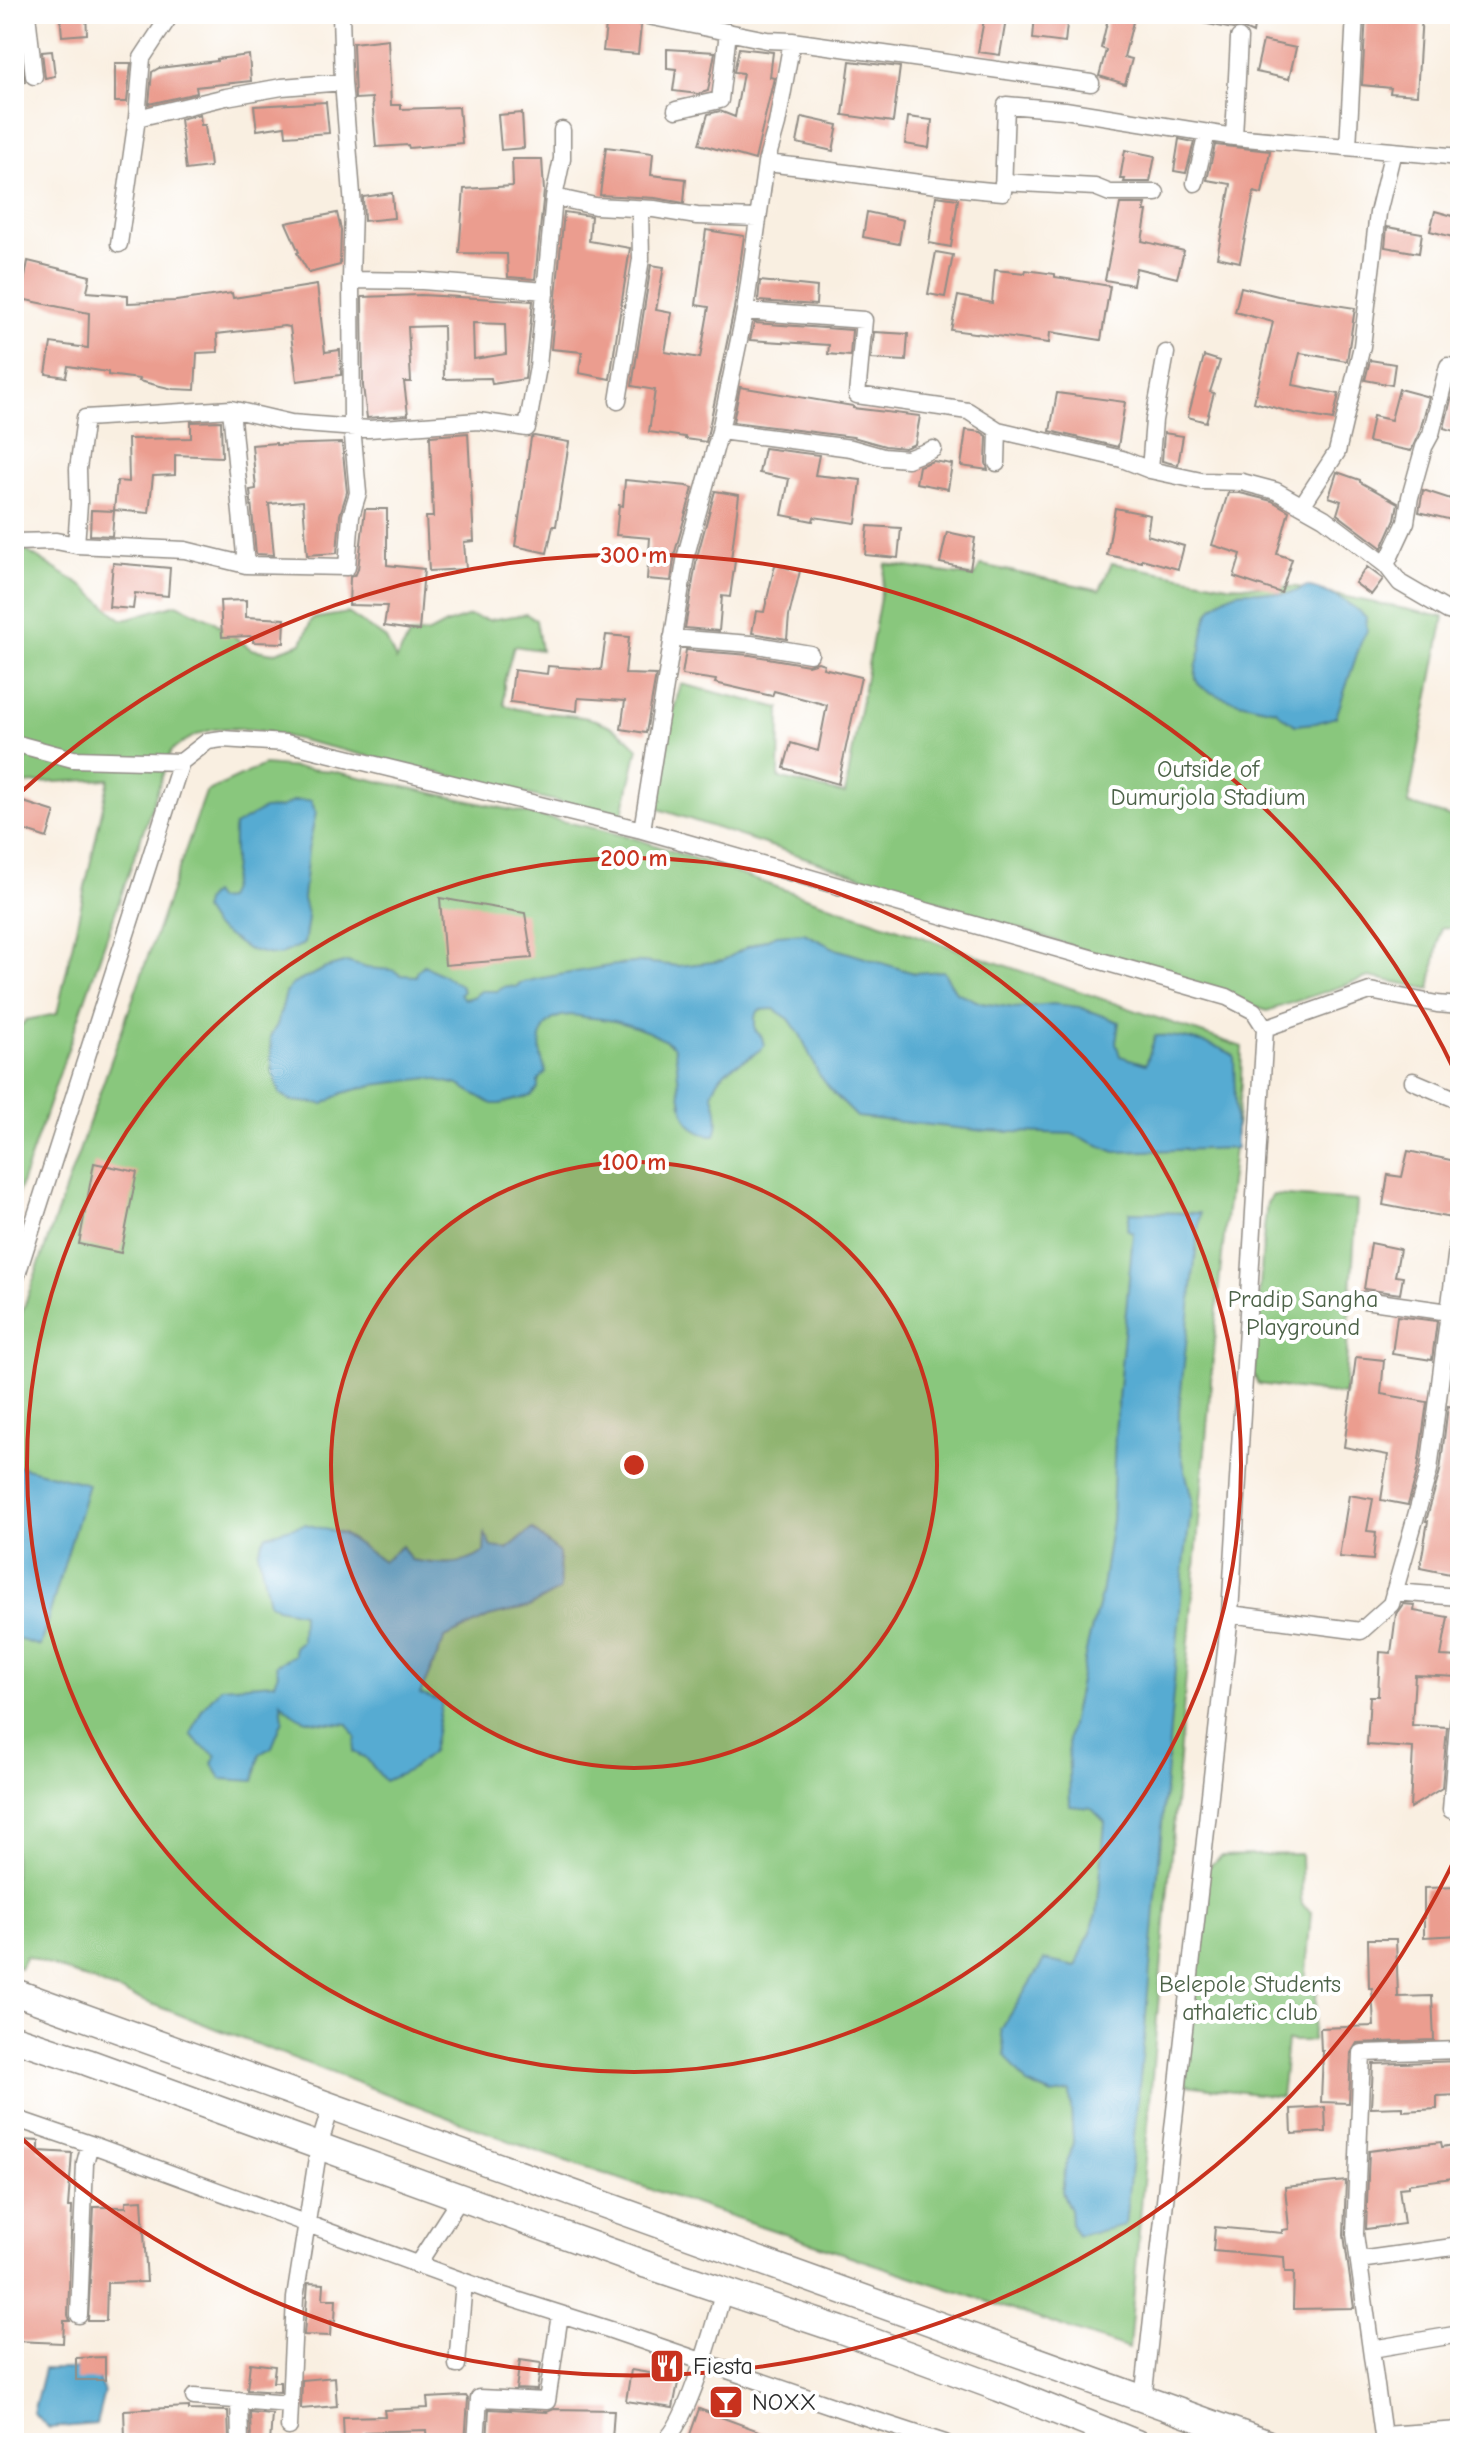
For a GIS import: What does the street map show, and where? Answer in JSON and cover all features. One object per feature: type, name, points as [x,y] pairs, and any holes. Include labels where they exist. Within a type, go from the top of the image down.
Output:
[{"type":"main road","points":[[14,1992],[1266,2443]]},
{"type":"main road","points":[[14,2038],[970,2378],[1136,2443]]},
{"type":"street","points":[[27,14],[34,76]]},
{"type":"street","points":[[119,244],[137,118],[142,58],[171,14]]},
{"type":"street","points":[[14,542],[56,541],[76,545],[185,550],[246,565],[347,567],[351,516],[358,493],[352,426],[353,207],[341,14]]},
{"type":"street","points":[[638,14],[767,40],[1091,83]]},
{"type":"street","points":[[1348,147],[1355,14]]},
{"type":"street","points":[[676,110],[720,100],[728,32]]},
{"type":"street","points":[[1234,137],[1239,38]]},
{"type":"street","points":[[642,830],[686,555],[720,431],[745,311],[766,163],[777,124],[792,41]]},
{"type":"street","points":[[137,118],[282,87],[343,82]]},
{"type":"street","points":[[766,163],[834,170],[928,186],[1003,192],[1006,105],[1065,110],[1234,137],[1460,157]]},
{"type":"street","points":[[76,545],[78,469],[85,418],[231,409],[291,423],[369,429],[478,421],[527,428],[538,367],[554,197],[562,159],[562,130]]},
{"type":"street","points":[[1195,183],[1207,133]]},
{"type":"street","points":[[1303,504],[1337,452],[1362,346],[1378,213],[1393,151]]},
{"type":"street","points":[[1003,182],[1095,187],[1110,193],[1156,193]]},
{"type":"street","points":[[554,197],[595,206],[654,209],[697,216],[757,218]]},
{"type":"street","points":[[618,401],[641,259],[640,209]]},
{"type":"street","points":[[351,280],[422,281],[546,291]]},
{"type":"street","points":[[745,311],[864,320],[857,395],[968,411],[998,430],[1122,459],[1150,470],[1201,481],[1242,482],[1276,491],[1303,504],[1386,565],[1400,583],[1460,615]]},
{"type":"street","points":[[1150,470],[1154,420],[1166,353]]},
{"type":"street","points":[[1386,565],[1406,522],[1448,366],[1460,369]]},
{"type":"street","points":[[231,409],[246,565]]},
{"type":"street","points":[[997,463],[998,430]]},
{"type":"street","points":[[720,431],[851,448],[883,457],[907,459],[933,449]]},
{"type":"street","points":[[672,638],[751,644],[810,654]]},
{"type":"street","points":[[14,1284],[181,762],[208,741],[286,743],[642,830],[1227,997],[1254,1011],[1265,1028],[1230,1614],[1143,2400]]},
{"type":"street","points":[[14,743],[73,759],[181,762]]},
{"type":"street","points":[[1265,1028],[1370,991],[1460,1006]]},
{"type":"street","points":[[1413,1081],[1460,1101]]},
{"type":"street","points":[[1230,1614],[1361,1631],[1391,1604],[1429,1470],[1460,1225]]},
{"type":"street","points":[[1364,1300],[1449,1312]]},
{"type":"street","points":[[1394,1592],[1460,1597]]},
{"type":"street","points":[[1460,1699],[1451,1810],[1460,1811]]},
{"type":"street","points":[[1460,2050],[1362,2053],[1355,2234],[1384,2439],[1460,2430]]},
{"type":"street","points":[[289,2427],[295,2298],[319,2146],[331,2107]]},
{"type":"street","points":[[14,2118],[464,2282],[945,2443]]},
{"type":"street","points":[[79,2315],[85,2163],[90,2144]]},
{"type":"street","points":[[417,2265],[461,2197]]},
{"type":"street","points":[[1359,2260],[1460,2246]]},
{"type":"street","points":[[457,2365],[464,2282]]},
{"type":"street","points":[[661,2443],[669,2440],[704,2362],[724,2290]]},
{"type":"street","points":[[476,2443],[479,2398],[547,2401],[560,2314]]},
{"type":"street","points":[[1372,2349],[1460,2334]]},
{"type":"street","points":[[194,2397],[290,2404]]},
{"type":"street","points":[[239,2400],[240,2443]]},
{"type":"green space","points":[[14,543],[87,589],[122,620],[177,604],[212,620],[251,649],[273,653],[302,643],[312,619],[348,613],[386,639],[396,660],[410,635],[429,633],[470,616],[489,620],[526,614],[536,620],[541,650],[514,646],[504,682],[504,705],[590,718],[622,733],[638,748],[622,817],[263,731],[214,729],[183,742],[171,751],[14,1205],[14,1033],[26,1020],[57,1014],[109,779],[21,784],[27,752],[14,738]]},
{"type":"green space","name":"Outside of Dumurjola Stadium","points":[[1112,563],[1228,585],[1297,587],[1444,617],[1408,804],[1460,820],[1460,929],[1441,927],[1430,989],[1369,977],[1267,1011],[647,805],[681,684],[780,708],[779,778],[845,794],[886,564],[974,577],[981,565],[1100,590]]},
{"type":"green space","points":[[264,765],[332,771],[640,840],[1242,1047],[1129,2349],[536,2151],[26,1956],[20,1968],[14,1966],[14,1335],[206,792]]},
{"type":"green space","name":"Pradip Sangha Playground","points":[[1273,1195],[1357,1201],[1344,1395],[1258,1384],[1254,1375],[1264,1229],[1267,1203]]},
{"type":"green space","name":"Belepole Students athaletic club","points":[[1301,1854],[1302,1905],[1311,1912],[1305,1984],[1317,1989],[1312,2041],[1287,2041],[1281,2097],[1185,2085],[1207,1868],[1221,1856]]},
{"type":"water","points":[[1306,586],[1338,598],[1366,617],[1367,631],[1336,717],[1295,725],[1276,710],[1231,700],[1200,685],[1196,679],[1196,668],[1206,621],[1213,607],[1238,592],[1284,594]]},
{"type":"water","points":[[311,800],[316,813],[303,899],[308,918],[304,944],[279,955],[247,949],[213,926],[203,910],[206,899],[212,893],[217,900],[226,899],[234,863],[234,826],[264,809]]},
{"type":"water","points":[[804,933],[836,949],[914,973],[943,971],[956,992],[981,1003],[1015,1008],[1053,1004],[1079,1007],[1119,1022],[1116,1043],[1120,1056],[1146,1064],[1155,1036],[1196,1041],[1227,1052],[1234,1056],[1236,1148],[1115,1152],[1072,1134],[984,1131],[857,1117],[818,1073],[801,1036],[789,1019],[774,1009],[759,1010],[755,1017],[755,1030],[762,1037],[764,1046],[728,1069],[717,1083],[712,1094],[717,1114],[715,1135],[701,1133],[685,1115],[674,1047],[646,1031],[603,1019],[570,1015],[553,1019],[547,1024],[541,1039],[541,1056],[546,1072],[538,1081],[538,1088],[531,1096],[500,1104],[492,1104],[459,1085],[429,1078],[374,1085],[343,1093],[324,1104],[291,1101],[280,1094],[272,1069],[270,1036],[291,985],[326,968],[347,962],[416,976],[424,965],[460,985],[463,991],[460,994],[464,999],[481,991],[497,991],[537,979],[609,966],[642,962],[678,966],[722,961],[777,935]]},
{"type":"water","points":[[1130,1212],[1200,1213],[1179,1410],[1179,1444],[1192,1500],[1125,2225],[1077,2236],[1062,2192],[1073,2142],[1070,2092],[1052,2095],[1027,2084],[1005,2055],[1001,2030],[1044,1960],[1076,1967],[1097,1914],[1105,1822],[1091,1808],[1070,1806],[1068,1739],[1101,1595],[1112,1520],[1115,1432],[1133,1233],[1127,1229]]},
{"type":"water","points":[[14,1465],[88,1484],[40,1646],[14,1638]]},
{"type":"water","points":[[305,1524],[343,1534],[383,1561],[402,1546],[411,1560],[458,1563],[484,1552],[485,1534],[492,1547],[507,1549],[532,1529],[559,1553],[560,1590],[529,1607],[489,1617],[445,1638],[420,1694],[442,1702],[432,1752],[410,1770],[385,1781],[366,1758],[353,1752],[356,1737],[348,1724],[303,1719],[281,1702],[283,1720],[272,1747],[260,1754],[254,1781],[221,1779],[212,1763],[216,1755],[200,1745],[191,1734],[202,1709],[221,1687],[274,1683],[278,1673],[276,1665],[294,1655],[294,1647],[301,1641],[302,1613],[277,1608],[269,1603],[258,1551],[266,1535]]},
{"type":"water","points":[[44,2369],[94,2369],[104,2392],[96,2424],[49,2428],[33,2413]]},
{"type":"building","points":[[60,14],[86,14],[87,34],[62,36]]},
{"type":"building","points":[[985,14],[1007,14],[1000,55],[978,52]]},
{"type":"building","points":[[1035,14],[1068,14],[1065,43],[1033,39]]},
{"type":"building","points":[[1109,14],[1134,18],[1124,57],[1132,59],[1125,84],[1099,76],[1106,50],[1101,48]]},
{"type":"building","points":[[1198,14],[1256,14],[1253,33],[1240,27],[1233,29],[1197,22]]},
{"type":"building","points":[[1366,14],[1422,14],[1417,95],[1390,93],[1391,88],[1362,85]]},
{"type":"building","points":[[607,17],[629,20],[641,26],[638,54],[603,51]]},
{"type":"building","points":[[388,39],[391,105],[401,105],[401,109],[459,107],[462,143],[409,148],[408,145],[376,147],[372,98],[355,99],[353,43]]},
{"type":"building","points":[[1263,41],[1296,48],[1289,79],[1256,72]]},
{"type":"building","points":[[14,45],[19,45],[25,82],[14,83]]},
{"type":"building","points":[[739,48],[773,52],[770,77],[774,78],[755,160],[699,144],[708,114],[720,111],[735,117],[743,73],[734,72]]},
{"type":"building","points":[[667,49],[715,52],[708,91],[698,94],[673,91],[676,69],[667,68]]},
{"type":"building","points":[[52,51],[55,76],[45,78],[42,52]]},
{"type":"building","points":[[249,55],[251,81],[196,87],[197,93],[149,104],[152,72],[159,68]]},
{"type":"building","points":[[850,61],[900,67],[893,122],[843,115]]},
{"type":"building","points":[[115,63],[131,63],[127,102],[115,102]]},
{"type":"building","points":[[326,102],[329,133],[286,136],[285,126],[257,130],[254,106]]},
{"type":"building","points":[[522,113],[524,148],[501,150],[498,115]]},
{"type":"building","points":[[200,114],[201,125],[205,125],[210,167],[186,170],[180,119]]},
{"type":"building","points":[[802,117],[838,125],[833,151],[797,143]]},
{"type":"building","points":[[908,117],[932,120],[929,148],[905,144]]},
{"type":"building","points":[[1179,139],[1194,142],[1186,173],[1174,171]]},
{"type":"building","points":[[1215,145],[1270,151],[1262,194],[1254,192],[1240,262],[1217,257],[1231,184],[1207,180]]},
{"type":"building","points":[[606,147],[653,153],[651,175],[686,179],[684,203],[600,195]]},
{"type":"building","points":[[1125,150],[1155,156],[1150,182],[1124,182],[1125,179],[1120,179]]},
{"type":"building","points":[[512,159],[542,159],[544,191],[535,279],[508,277],[507,254],[459,253],[464,189],[513,186]]},
{"type":"building","points":[[392,193],[394,218],[364,221],[363,197]]},
{"type":"building","points":[[936,196],[958,199],[951,247],[929,243]]},
{"type":"building","points":[[1120,204],[1146,204],[1142,241],[1184,251],[1177,278],[1136,268],[1133,285],[1105,280]]},
{"type":"building","points":[[1435,211],[1460,218],[1460,239],[1430,231]]},
{"type":"building","points":[[564,212],[591,216],[589,241],[630,248],[610,379],[579,373],[582,352],[551,349]]},
{"type":"building","points":[[867,212],[903,220],[899,244],[863,237]]},
{"type":"building","points":[[337,213],[341,230],[340,265],[309,273],[297,253],[286,223]]},
{"type":"building","points":[[1387,227],[1422,233],[1419,253],[1385,247]]},
{"type":"building","points":[[706,230],[744,236],[734,309],[706,442],[649,432],[655,390],[632,386],[651,265],[664,267],[656,310],[672,313],[665,352],[700,358],[709,307],[696,305]]},
{"type":"building","points":[[936,252],[953,255],[945,297],[928,294]]},
{"type":"building","points":[[28,261],[90,276],[87,292],[128,295],[128,303],[176,301],[232,293],[233,298],[317,285],[325,352],[340,350],[341,375],[297,381],[290,327],[284,326],[217,334],[218,352],[197,353],[195,390],[173,389],[140,379],[68,366],[66,377],[46,374],[51,343],[88,348],[89,313],[21,299]]},
{"type":"building","points":[[995,270],[1055,274],[1055,277],[1110,286],[1101,340],[1050,332],[1049,343],[951,330],[958,296],[992,303]]},
{"type":"building","points":[[760,281],[817,287],[816,305],[758,301]]},
{"type":"building","points":[[1241,287],[1355,308],[1347,361],[1300,353],[1296,369],[1293,385],[1339,394],[1333,420],[1254,402],[1273,322],[1235,312]]},
{"type":"building","points":[[421,295],[533,301],[525,379],[492,384],[491,378],[444,379],[443,326],[408,327],[411,382],[404,382],[408,415],[367,418],[363,386],[362,297]],"holes":[[[473,323],[505,324],[506,354],[474,359]]]},
{"type":"building","points":[[754,323],[852,330],[850,356],[828,354],[829,345],[750,340]]},
{"type":"building","points":[[874,332],[908,334],[906,361],[871,359]]},
{"type":"building","points":[[1204,356],[1220,361],[1210,392],[1214,393],[1206,422],[1188,417]]},
{"type":"building","points":[[1370,360],[1395,364],[1392,385],[1365,380]]},
{"type":"building","points":[[1456,379],[1460,380],[1458,432],[1444,428]]},
{"type":"building","points":[[740,387],[853,408],[920,416],[915,444],[905,448],[885,446],[853,437],[733,422]]},
{"type":"building","points":[[1399,389],[1429,397],[1411,451],[1368,442],[1373,416],[1391,420]]},
{"type":"building","points":[[1057,393],[1125,402],[1118,447],[1050,431]]},
{"type":"building","points":[[221,421],[222,457],[175,455],[175,475],[153,476],[149,513],[114,510],[117,481],[129,482],[128,439],[191,438],[191,422]]},
{"type":"building","points":[[966,430],[987,436],[988,470],[961,466]]},
{"type":"building","points":[[468,433],[474,541],[464,542],[466,569],[429,571],[426,517],[433,517],[430,436]]},
{"type":"building","points":[[1164,433],[1183,436],[1178,465],[1162,461]]},
{"type":"building","points":[[531,438],[569,442],[556,526],[553,526],[547,553],[515,546]]},
{"type":"building","points":[[342,443],[347,492],[340,515],[337,553],[307,555],[303,501],[269,504],[274,555],[256,554],[250,490],[256,489],[252,445]]},
{"type":"building","points":[[764,448],[819,455],[815,475],[861,480],[856,523],[814,517],[813,521],[782,515],[789,479],[759,473]]},
{"type":"building","points":[[933,461],[952,464],[948,489],[916,483],[919,466]]},
{"type":"building","points":[[1337,472],[1360,480],[1398,503],[1395,519],[1382,548],[1337,514],[1341,501],[1329,497]]},
{"type":"building","points":[[625,480],[693,488],[675,552],[671,581],[647,579],[650,538],[616,535]]},
{"type":"building","points":[[1423,490],[1460,502],[1460,522],[1419,512]]},
{"type":"building","points":[[715,491],[739,495],[730,597],[722,596],[719,631],[685,628],[697,557]]},
{"type":"building","points":[[1228,493],[1272,501],[1289,511],[1277,554],[1292,559],[1281,593],[1234,577],[1241,554],[1212,545]]},
{"type":"building","points":[[1115,508],[1150,515],[1147,535],[1184,546],[1178,569],[1142,559],[1142,562],[1107,555]]},
{"type":"building","points":[[365,509],[387,509],[387,565],[424,569],[419,631],[384,626],[387,606],[349,605],[350,577],[358,569]]},
{"type":"building","points":[[91,510],[114,511],[112,536],[90,535]]},
{"type":"building","points":[[868,526],[901,528],[898,558],[865,555]]},
{"type":"building","points":[[947,532],[975,538],[970,569],[940,563]]},
{"type":"building","points":[[113,563],[170,568],[168,596],[135,593],[133,609],[109,607]]},
{"type":"building","points":[[775,565],[800,571],[787,639],[752,633],[756,611],[764,612]]},
{"type":"building","points":[[1367,567],[1383,579],[1371,595],[1355,583]]},
{"type":"building","points":[[246,600],[246,617],[285,619],[284,643],[253,642],[253,636],[222,637],[220,601]]},
{"type":"building","points":[[606,635],[629,637],[625,674],[656,675],[646,733],[621,729],[625,701],[578,698],[577,711],[510,702],[514,670],[547,674],[548,666],[601,670]]},
{"type":"building","points":[[686,650],[750,655],[808,665],[818,662],[824,664],[823,668],[861,677],[838,784],[784,768],[791,743],[818,751],[827,705],[774,691],[772,696],[715,683],[716,680],[682,675]]},
{"type":"building","points":[[14,799],[55,812],[47,838],[14,827]]},
{"type":"building","points":[[440,898],[525,913],[532,958],[445,965]]},
{"type":"building","points":[[1408,1151],[1460,1162],[1454,1203],[1460,1204],[1460,1214],[1451,1218],[1383,1205],[1388,1175],[1402,1177]]},
{"type":"building","points":[[94,1163],[137,1172],[121,1253],[79,1244]]},
{"type":"building","points":[[1371,1243],[1400,1249],[1395,1276],[1403,1277],[1400,1294],[1364,1289]]},
{"type":"building","points":[[1460,1315],[1460,1363],[1454,1362]]},
{"type":"building","points":[[1397,1316],[1437,1321],[1432,1360],[1392,1354]]},
{"type":"building","points":[[1356,1357],[1384,1360],[1381,1394],[1427,1402],[1418,1468],[1408,1505],[1381,1500],[1388,1455],[1344,1447]]},
{"type":"building","points":[[1448,1406],[1460,1408],[1460,1576],[1420,1568],[1426,1521],[1440,1471]]},
{"type":"building","points":[[1349,1495],[1373,1499],[1367,1531],[1376,1532],[1373,1560],[1339,1557]]},
{"type":"building","points":[[1403,1604],[1415,1605],[1414,1611],[1448,1617],[1441,1656],[1460,1657],[1459,1677],[1415,1675],[1412,1725],[1447,1727],[1442,1788],[1410,1808],[1413,1748],[1367,1745],[1370,1696],[1378,1696],[1380,1652],[1391,1653],[1396,1614]]},
{"type":"building","points":[[1460,1887],[1460,1935],[1424,1937],[1424,1888]]},
{"type":"building","points":[[1368,1939],[1396,1939],[1398,1997],[1432,1996],[1434,2040],[1357,2043],[1351,2053],[1349,2103],[1321,2102],[1323,2051],[1320,2028],[1374,2026]]},
{"type":"building","points":[[1460,2061],[1460,2095],[1437,2096],[1437,2109],[1403,2111],[1403,2107],[1371,2108],[1373,2064]]},
{"type":"building","points":[[1325,2107],[1326,2132],[1292,2134],[1291,2109]]},
{"type":"building","points":[[22,2140],[39,2141],[39,2151],[72,2153],[68,2207],[72,2207],[70,2321],[64,2321],[63,2343],[14,2341],[14,2170],[21,2170]]},
{"type":"building","points":[[1441,2142],[1442,2147],[1460,2144],[1460,2177],[1399,2188],[1404,2224],[1366,2229],[1369,2151]]},
{"type":"building","points":[[1346,2181],[1344,2235],[1354,2308],[1293,2309],[1294,2272],[1285,2272],[1284,2257],[1213,2251],[1215,2227],[1282,2233],[1282,2230],[1289,2229],[1285,2187]]},
{"type":"building","points":[[142,2200],[147,2282],[107,2283],[106,2321],[88,2321],[94,2207],[126,2207],[126,2201]]},
{"type":"building","points":[[308,2283],[324,2284],[323,2299],[336,2299],[335,2321],[331,2320],[330,2336],[304,2335]]},
{"type":"building","points":[[105,2357],[105,2380],[76,2380],[76,2358]]},
{"type":"building","points":[[520,2360],[541,2363],[537,2390],[516,2389]]},
{"type":"building","points":[[250,2363],[275,2366],[273,2382],[280,2382],[280,2392],[247,2390]]},
{"type":"building","points":[[631,2370],[679,2378],[673,2408],[626,2401]]},
{"type":"building","points":[[335,2377],[337,2406],[301,2409],[302,2380]]},
{"type":"building","points":[[466,2396],[465,2443],[427,2443],[426,2430],[364,2432],[365,2441],[344,2442],[343,2417],[385,2416],[384,2410],[428,2408],[427,2398]]},
{"type":"building","points":[[189,2407],[189,2410],[228,2411],[229,2440],[134,2443],[133,2436],[125,2437],[124,2410]]},
{"type":"building","points":[[489,2409],[547,2412],[554,2409],[614,2410],[612,2440],[506,2440],[506,2443],[487,2443]]},
{"type":"building","points":[[699,2409],[786,2441],[786,2443],[687,2443]]},
{"type":"building","points":[[250,2412],[272,2414],[270,2443],[251,2443]]},
{"type":"place","name":"Fiesta","points":[[667,2366]]},
{"type":"place","name":"NOXX","points":[[726,2402]]}]
